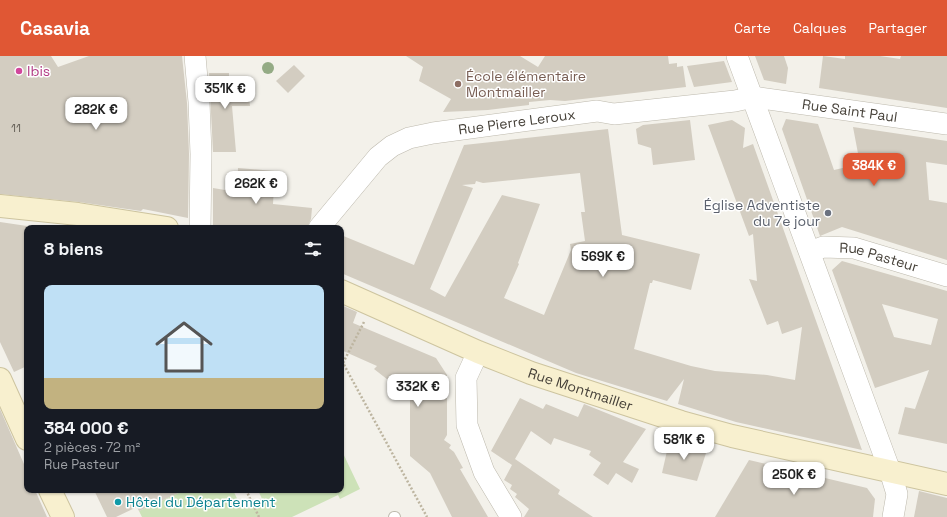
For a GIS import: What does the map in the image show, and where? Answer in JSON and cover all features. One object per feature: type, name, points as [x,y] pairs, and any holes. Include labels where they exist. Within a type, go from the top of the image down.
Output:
[{"type":"main road","points":[[0,206],[78,214],[148,225]]},
{"type":"main road","name":"Rue Montmailler","points":[[344,291],[478,352],[531,373],[681,422],[732,436],[947,484]]},
{"type":"main road","points":[[0,379],[24,432]]},
{"type":"main road","points":[[51,493],[63,517]]},
{"type":"street","points":[[195,56],[200,124],[200,225]]},
{"type":"street","points":[[738,56],[881,444],[897,494],[893,517]]},
{"type":"street","name":"Rue Saint Paul","points":[[753,97],[947,124]]},
{"type":"street","name":"Rue Pierre Leroux","points":[[321,225],[378,157],[392,146],[408,138],[433,133],[597,111],[614,114],[735,101],[753,97]]},
{"type":"street","name":"Rue Pasteur","points":[[810,252],[823,247],[854,248],[947,276]]},
{"type":"street","points":[[478,352],[466,378],[467,425],[484,472],[511,517]]},
{"type":"path","points":[[344,361],[374,304]]},
{"type":"path","points":[[344,365],[427,517]]},
{"type":"path","points":[[248,493],[260,517]]},
{"type":"green space","points":[[344,455],[360,489],[340,499],[338,495],[292,517],[142,517],[139,511],[178,493],[234,493],[242,509],[262,499],[259,493],[344,493]]},
{"type":"building","points":[[0,56],[51,56],[58,67],[89,56],[182,56],[187,103],[189,154],[188,218],[143,209],[141,211],[79,202],[0,194]]},
{"type":"building","points":[[406,56],[520,56],[538,67],[545,56],[668,56],[669,64],[677,63],[677,67],[683,66],[686,87],[565,101],[550,100],[529,102],[529,105],[488,110],[443,112],[451,99],[419,81],[423,67]]},
{"type":"building","points":[[755,56],[784,56],[788,68],[786,84],[764,80]]},
{"type":"building","points":[[823,56],[845,59],[845,56],[880,56],[900,59],[901,56],[947,56],[947,108],[819,88]]},
{"type":"building","points":[[724,61],[732,82],[694,87],[687,66]]},
{"type":"building","points":[[294,65],[305,76],[288,93],[276,81]]},
{"type":"building","points":[[209,73],[229,73],[229,85],[248,83],[250,106],[232,106],[236,152],[213,152]]},
{"type":"building","points":[[786,119],[818,124],[834,170],[860,164],[853,127],[947,141],[947,165],[926,162],[929,200],[947,203],[947,260],[842,227],[820,236],[782,129]]},
{"type":"building","points":[[690,120],[695,160],[653,165],[651,148],[638,144],[636,129],[643,125]]},
{"type":"building","points":[[732,120],[745,128],[743,148],[753,144],[862,450],[736,422],[678,404],[684,379],[667,401],[576,373],[344,274],[344,236],[414,265],[464,145],[608,129],[622,235],[700,254],[691,290],[653,280],[652,283],[650,283],[634,349],[691,366],[715,371],[767,375],[795,380],[802,327],[782,334],[778,321],[767,325],[749,279],[757,281],[753,234],[749,236],[708,125]],"holes":[[[580,173],[585,212],[581,212],[585,241],[570,244],[571,250],[544,315],[504,298],[519,264],[518,263],[540,204],[502,195],[445,297],[430,289],[473,188],[462,185],[475,184],[476,181],[483,183]]]},
{"type":"building","points":[[238,168],[275,171],[273,204],[312,208],[311,219],[308,225],[213,225],[213,188],[237,192]]},
{"type":"building","points":[[0,222],[24,226],[24,367],[14,372],[0,342]]},
{"type":"building","points":[[842,261],[947,291],[947,444],[898,434],[905,407],[915,409],[929,370],[875,388],[832,270]],"holes":[[[882,304],[938,319],[931,345],[894,337]]]},
{"type":"building","points":[[344,306],[357,312],[353,323],[436,358],[447,375],[447,435],[444,440],[451,445],[449,448],[454,452],[463,468],[460,469],[488,517],[452,517],[430,473],[410,456],[410,397],[374,369],[377,366],[344,351]]},
{"type":"building","points":[[520,398],[543,409],[546,404],[578,417],[584,404],[646,429],[623,462],[639,469],[632,483],[616,473],[608,485],[593,475],[601,463],[589,455],[591,451],[554,438],[551,445],[531,431],[515,459],[560,490],[558,494],[593,517],[524,517],[529,509],[515,497],[517,494],[510,489],[512,485],[504,480],[512,465],[491,451]]},
{"type":"building","points":[[0,409],[24,464],[24,493],[36,493],[47,517],[0,517]]},
{"type":"building","points":[[669,442],[707,450],[697,481],[662,473]]},
{"type":"building","points":[[749,460],[867,488],[875,499],[873,517],[715,517]]},
{"type":"building","points":[[919,491],[947,498],[947,517],[914,517]]},
{"type":"building","name":"Hôtel du Département","points":[[95,493],[178,493],[139,511],[137,507],[116,517],[107,517]]},
{"type":"place","name":"Ibis","points":[[19,71]]},
{"type":"place","name":"École élémentaire Montmailler","points":[[458,84]]},
{"type":"place","name":"Église Adventiste du 7e jour","points":[[828,213]]},
{"type":"place","name":"Hôtel du Département","points":[[118,502]]}]
